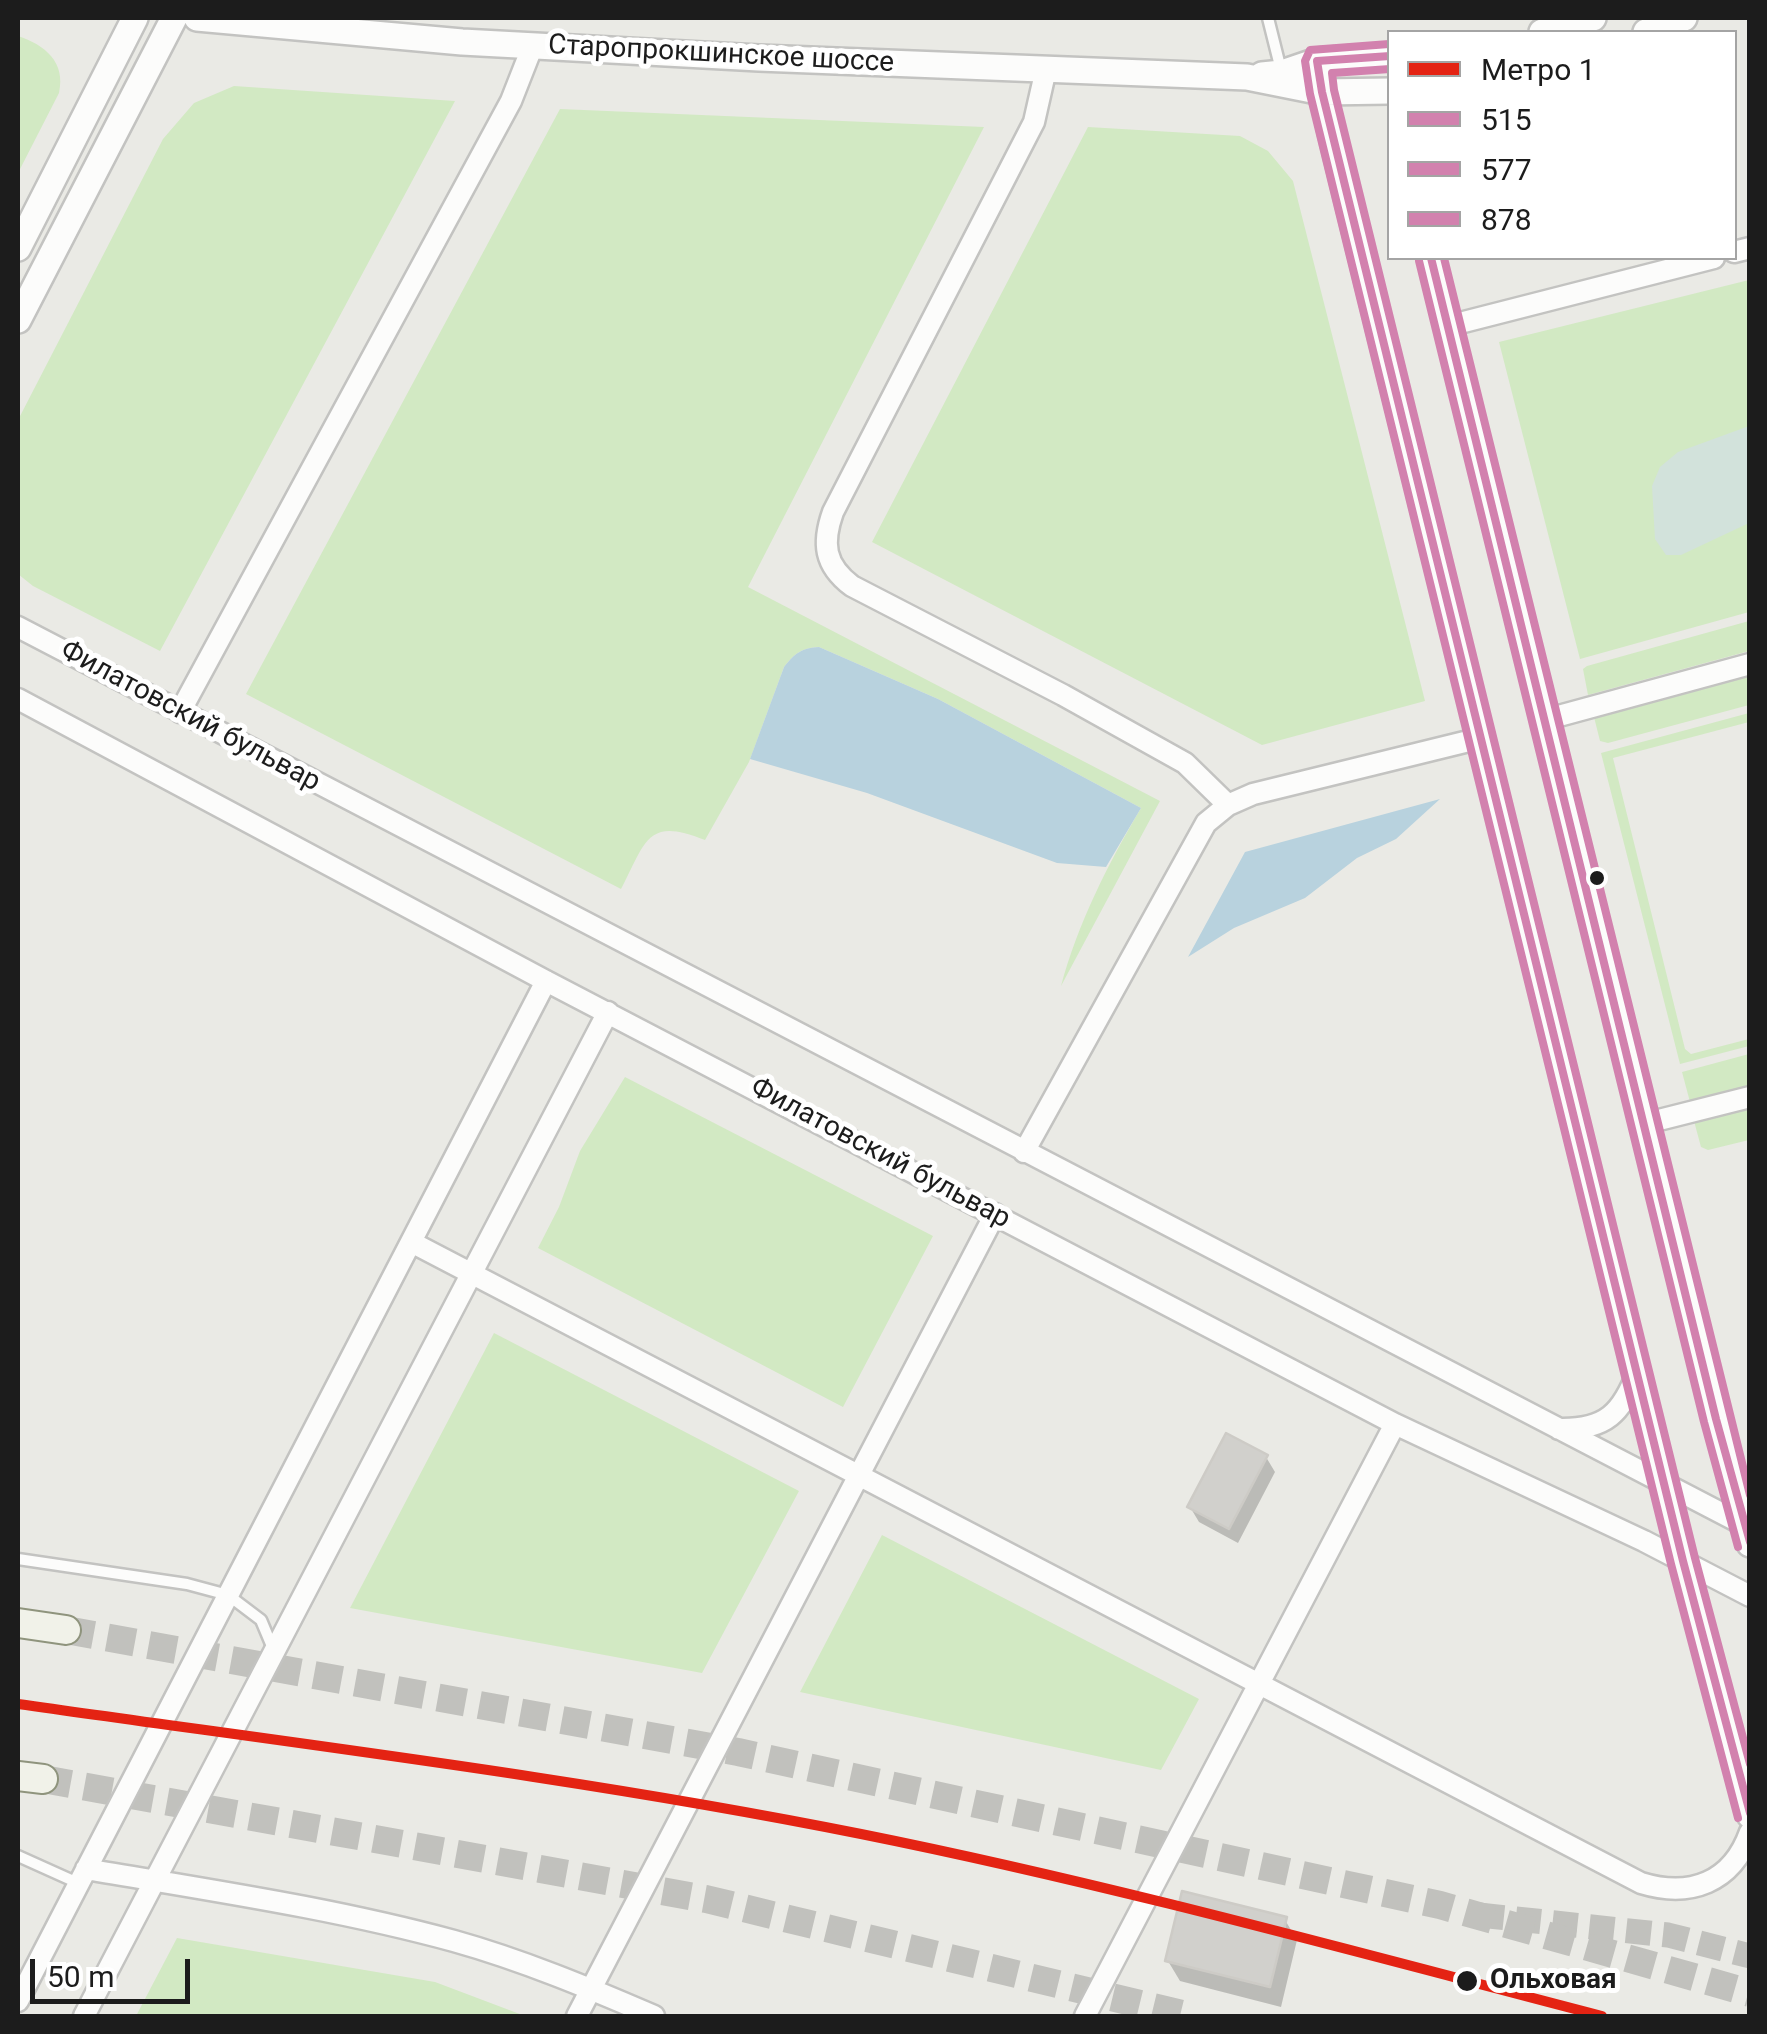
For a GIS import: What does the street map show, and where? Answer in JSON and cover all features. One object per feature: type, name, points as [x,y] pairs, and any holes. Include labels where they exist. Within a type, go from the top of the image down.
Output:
[{"type":"main road","points":[[18,1623],[66,1630]]},
{"type":"street","points":[[18,248],[135,18]]},
{"type":"street","points":[[18,320],[174,18]]},
{"type":"street","name":"Старопрокшинское шоссе","points":[[197,18],[533,46],[1247,77],[1282,73],[1316,61],[1387,65]]},
{"type":"street","points":[[1651,30],[1684,18]]},
{"type":"street","points":[[1549,30],[1585,19]]},
{"type":"street","points":[[180,712],[511,100],[533,46]]},
{"type":"street","points":[[1316,61],[1664,1486],[1750,1815]]},
{"type":"street","points":[[1046,69],[1034,122],[833,512],[827,528],[826,554],[832,568],[852,586],[1185,763],[1228,805]]},
{"type":"street","name":"Старопрокшинское шоссе","points":[[1247,77],[1322,92],[1387,92]]},
{"type":"street","points":[[1432,260],[1643,1124],[1748,1533]]},
{"type":"street","points":[[1448,326],[1706,260]]},
{"type":"street","name":"Филатовский бульвар","points":[[18,627],[1748,1533]]},
{"type":"street","points":[[1544,720],[1750,664]]},
{"type":"street","name":"Филатовский бульвар","points":[[18,699],[1396,1424],[1750,1596]]},
{"type":"street","points":[[1024,1152],[1200,831],[1228,805],[1253,794],[1481,738]]},
{"type":"street","points":[[18,2001],[546,980]]},
{"type":"street","points":[[84,2016],[608,1012]]},
{"type":"street","points":[[1643,1124],[1750,1097]]},
{"type":"street","points":[[577,2016],[994,1214]]},
{"type":"street","points":[[411,1242],[1600,1864],[1662,1889],[1692,1888],[1717,1877],[1735,1860],[1750,1832]]},
{"type":"street","points":[[1554,1429],[1578,1429],[1610,1418],[1629,1394],[1638,1372]]},
{"type":"street","points":[[1085,2016],[1396,1424]]},
{"type":"street","points":[[82,1876],[155,1880],[386,1924],[484,1950],[654,2016]]},
{"type":"lane","points":[[1268,18],[1282,73]]},
{"type":"lane","points":[[18,1559],[187,1584],[228,1595],[260,1620],[274,1652]]},
{"type":"lane","points":[[18,1856],[82,1876]]},
{"type":"green space","points":[[18,36],[37,44],[51,56],[60,82],[59,93],[18,173]]},
{"type":"green space","points":[[234,86],[455,101],[160,651],[33,586],[18,574],[18,420],[163,139],[194,103]]},
{"type":"green space","points":[[560,109],[984,127],[748,587],[1160,801],[1061,986],[1095,894],[1141,808],[938,699],[819,647],[799,652],[784,667],[749,762],[705,840],[670,831],[650,838],[621,889],[246,694]]},
{"type":"green space","points":[[1088,127],[1240,136],[1268,151],[1293,181],[1425,701],[1262,745],[872,542]]},
{"type":"green space","points":[[1749,280],[1749,612],[1580,659],[1499,342]]},
{"type":"green space","points":[[1749,621],[1749,651],[1588,695],[1583,669],[1587,666]]},
{"type":"green space","points":[[1749,674],[1749,705],[1608,743],[1600,741],[1594,717]]},
{"type":"green space","points":[[1749,713],[1749,722],[1613,758],[1685,1049],[1691,1054],[1749,1039],[1749,1046],[1680,1064],[1601,753]]},
{"type":"green space","points":[[1749,1054],[1749,1087],[1690,1102],[1682,1072]]},
{"type":"green space","points":[[625,1077],[933,1236],[843,1407],[538,1248],[580,1151]]},
{"type":"green space","points":[[1749,1107],[1749,1140],[1708,1150],[1701,1147],[1694,1121]]},
{"type":"green space","points":[[494,1333],[799,1491],[702,1673],[350,1608]]},
{"type":"green space","points":[[882,1535],[1199,1699],[1161,1770],[800,1692]]},
{"type":"green space","points":[[177,1938],[435,1982],[525,2016],[136,2016]]},
{"type":"shaded area","points":[[1749,426],[1749,523],[1681,555],[1666,555],[1655,539],[1652,486],[1660,467],[1678,452]]},
{"type":"water","points":[[819,647],[938,699],[1141,808],[1106,867],[1057,863],[867,793],[750,759],[784,667],[799,652]]},
{"type":"water","points":[[1440,799],[1396,839],[1357,858],[1305,898],[1234,928],[1188,957],[1245,852]]},
{"type":"building","points":[[1226,1433],[1268,1455],[1229,1529],[1187,1507]]},
{"type":"building","points":[[1182,1891],[1287,1917],[1270,1987],[1165,1961]]},
{"type":"tunnel","points":[[66,1630],[738,1752],[1440,1905],[1750,1993]]},
{"type":"tunnel","points":[[43,1779],[706,1899],[1190,2016]]},
{"type":"tunnel","points":[[1479,1915],[1668,1935],[1750,1956]]},
{"type":"metro line","name":"1","points":[[18,1704],[546,1779],[861,1834],[1140,1897],[1602,2016]]},
{"type":"transit line","name":"577","points":[[1387,44],[1310,50],[1305,61],[1310,94],[1671,1564],[1738,1818]]},
{"type":"transit line","name":"515","points":[[1387,56],[1317,61],[1322,92],[1683,1561],[1750,1813]]},
{"type":"transit line","name":"878","points":[[1387,69],[1332,73],[1334,90],[1695,1558],[1750,1764]]},
{"type":"transit line","name":"515","points":[[1431,260],[1716,1419],[1750,1542]]},
{"type":"transit line","name":"878","points":[[1444,260],[1750,1495]]},
{"type":"transit line","name":"577","points":[[1419,261],[1738,1547]]},
{"type":"place","name":"Ольховая","points":[[1467,1981]]}]
